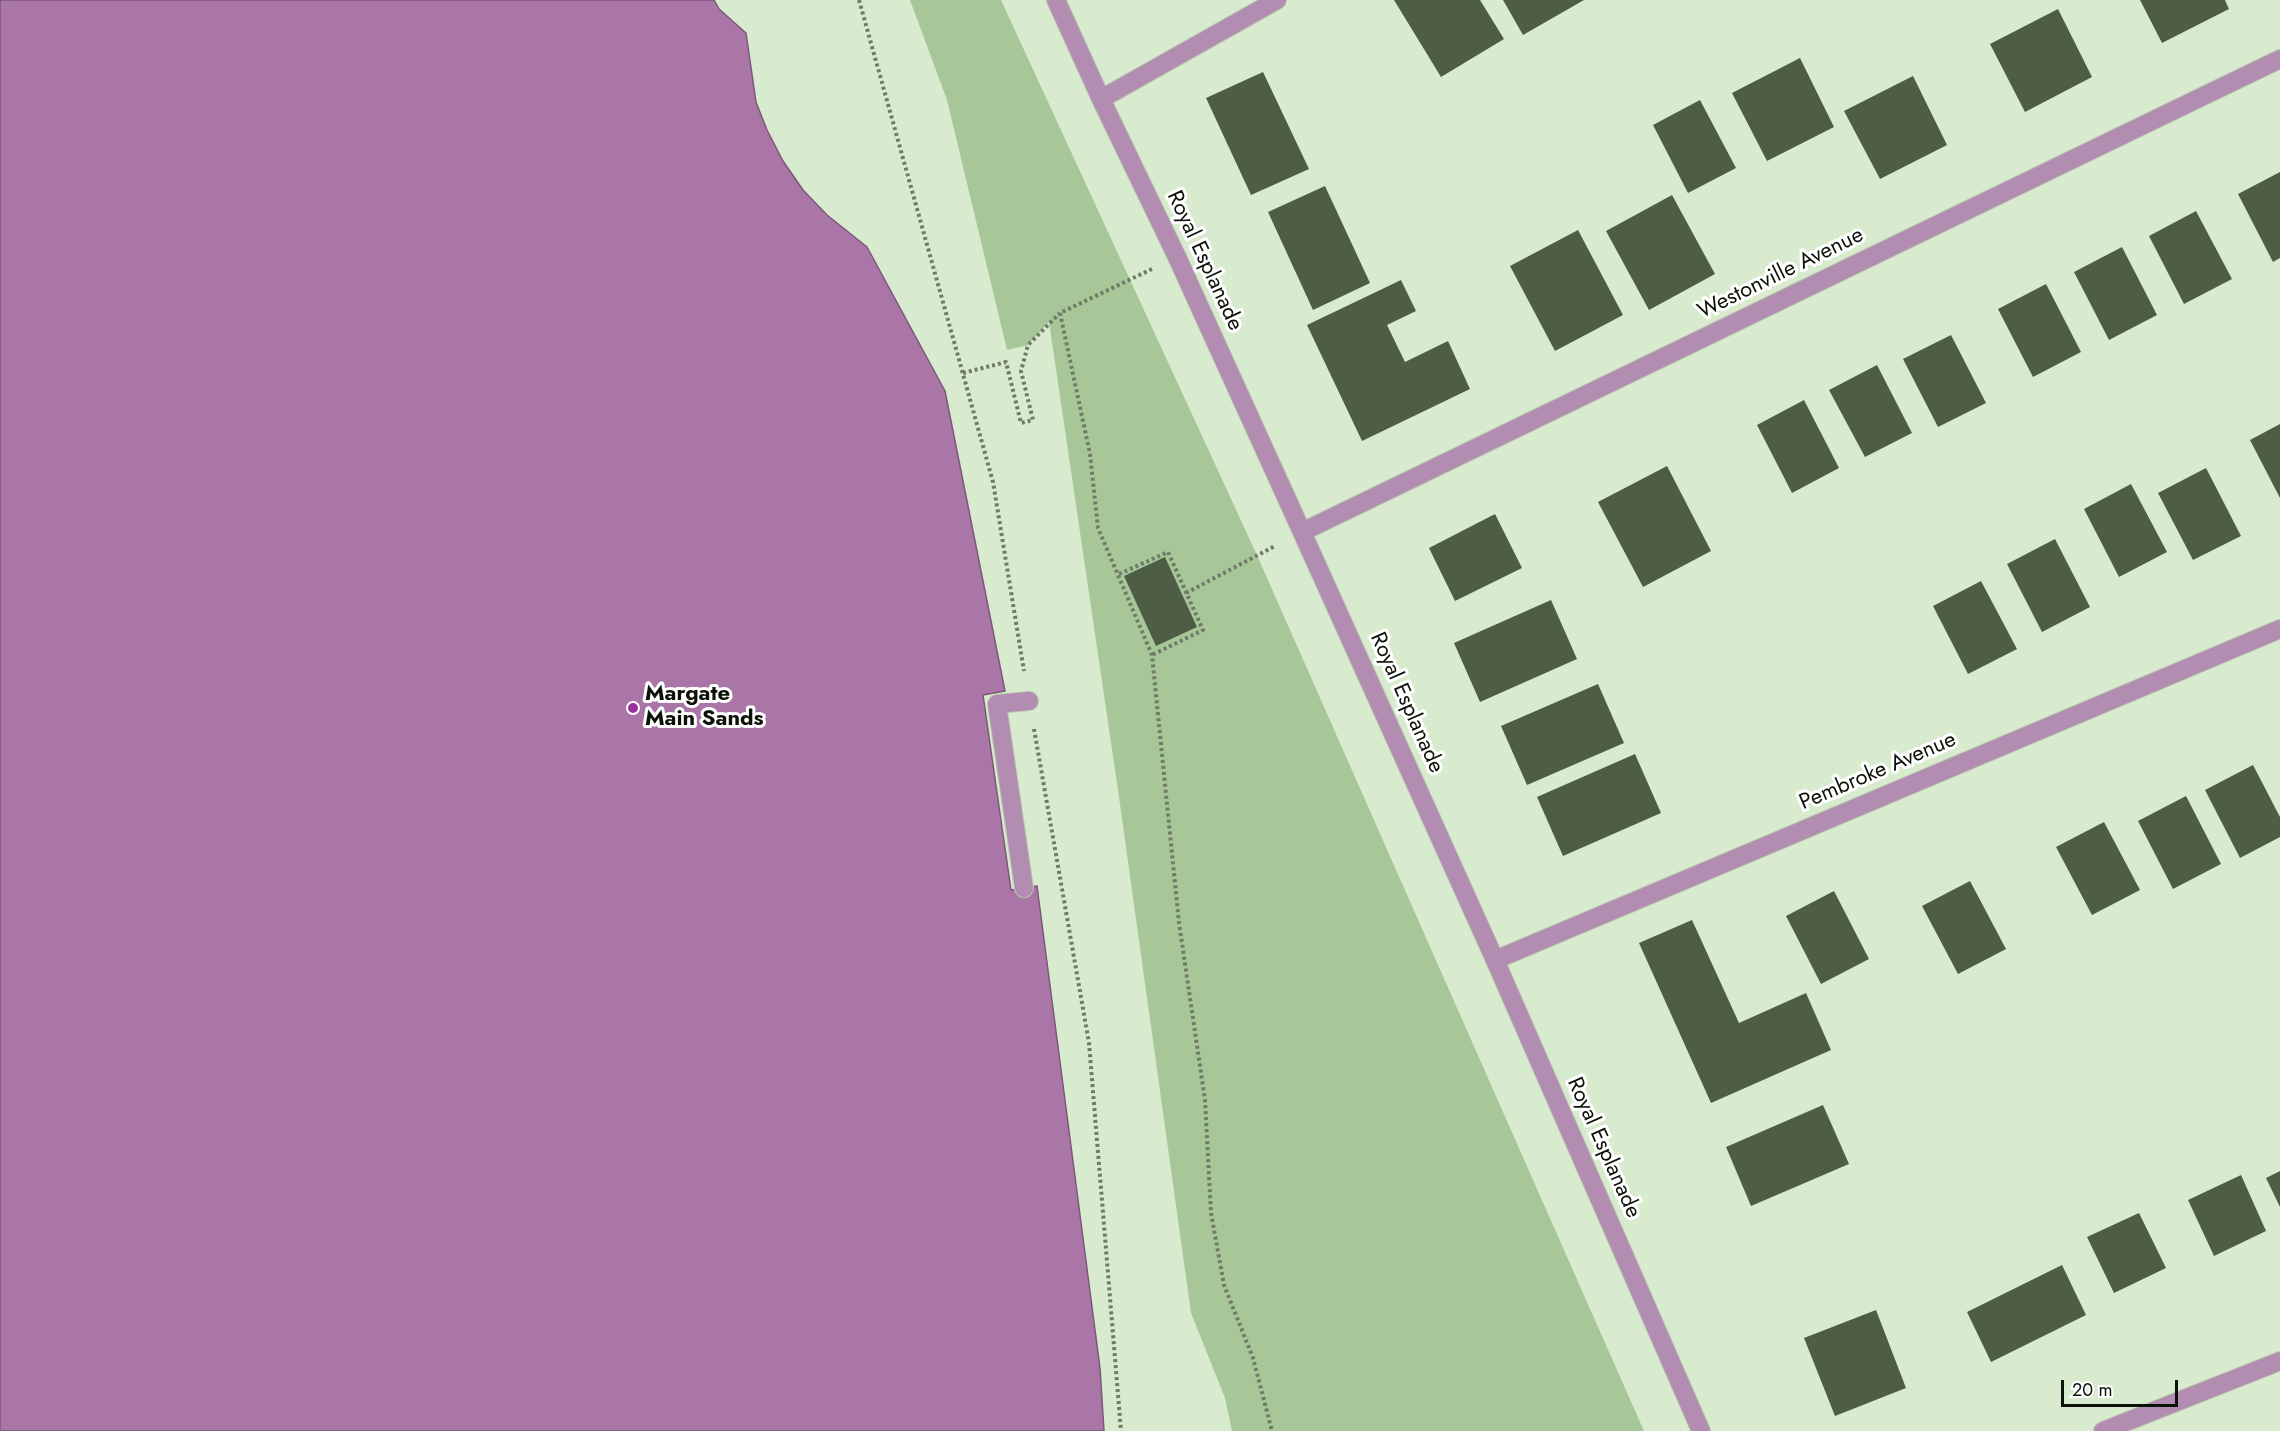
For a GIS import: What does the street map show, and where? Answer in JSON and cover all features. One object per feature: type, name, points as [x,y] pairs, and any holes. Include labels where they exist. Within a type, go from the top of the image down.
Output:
[{"type":"street","name":"Royal Esplanade","points":[[1056,0],[1177,257],[1496,960],[1701,1431]]},
{"type":"street","points":[[1101,99],[1277,0]]},
{"type":"street","name":"Westonville Avenue","points":[[1302,532],[2280,59]]},
{"type":"street","name":"Pembroke Avenue","points":[[1496,960],[2280,628]]},
{"type":"street","points":[[1024,888],[997,704],[1029,701]]},
{"type":"street","points":[[2103,1431],[2280,1361]]},
{"type":"path","points":[[963,373],[1006,362],[1021,423],[1033,420],[1021,371],[1028,345],[1060,313],[1177,257]]},
{"type":"path","points":[[1060,313],[1090,453],[1098,528],[1152,655],[1179,923],[1205,1100],[1211,1213],[1224,1285],[1253,1358],[1272,1431]]},
{"type":"path","points":[[1186,593],[1302,532]]},
{"type":"path","points":[[1119,574],[1168,552],[1203,630],[1152,655]]},
{"type":"green space","points":[[910,0],[1001,0],[1256,553],[1644,1431],[1232,1431],[1225,1398],[1191,1313],[1117,783],[1049,322],[1028,345],[1007,350],[947,100]]},
{"type":"shaded area","name":"Margate Main Sands","points":[[0,0],[714,0],[719,9],[746,33],[756,102],[783,161],[803,190],[827,215],[867,247],[945,391],[1005,691],[983,695],[1011,890],[1037,886],[1100,1368],[1104,1431],[0,1431]]},
{"type":"building","points":[[1394,0],[1480,0],[1504,39],[1441,77]]},
{"type":"building","points":[[1503,0],[1584,0],[1523,35]]},
{"type":"building","points":[[2140,0],[2225,0],[2229,9],[2162,43]]},
{"type":"building","points":[[2058,9],[2092,77],[2025,112],[1990,44]]},
{"type":"building","points":[[1800,58],[1834,127],[1767,161],[1732,93]]},
{"type":"building","points":[[1263,72],[1309,169],[1251,195],[1206,98]]},
{"type":"building","points":[[1913,76],[1947,145],[1880,179],[1844,111]]},
{"type":"building","points":[[1700,100],[1736,168],[1688,193],[1653,125]]},
{"type":"building","points":[[2280,172],[2280,258],[2273,262],[2238,194]]},
{"type":"building","points":[[1325,186],[1370,283],[1313,310],[1268,212]]},
{"type":"building","points":[[1672,195],[1715,274],[1649,310],[1606,231]]},
{"type":"building","points":[[2196,211],[2232,279],[2184,304],[2149,236]]},
{"type":"building","points":[[1578,230],[1623,315],[1555,351],[1510,266]]},
{"type":"building","points":[[2122,247],[2157,315],[2109,340],[2074,272]]},
{"type":"building","points":[[1401,280],[1416,311],[1387,325],[1405,362],[1448,341],[1470,389],[1362,441],[1307,325]]},
{"type":"building","points":[[2046,284],[2081,352],[2033,377],[1998,309]]},
{"type":"building","points":[[1951,335],[1986,403],[1938,427],[1903,359]]},
{"type":"building","points":[[1877,365],[1912,433],[1865,457],[1829,390]]},
{"type":"building","points":[[1804,400],[1839,468],[1792,493],[1757,425]]},
{"type":"building","points":[[2280,424],[2280,498],[2250,440]]},
{"type":"building","points":[[1667,466],[1711,551],[1643,587],[1598,502]]},
{"type":"building","points":[[2206,468],[2241,536],[2193,560],[2158,493]]},
{"type":"building","points":[[2131,484],[2167,552],[2119,577],[2084,509]]},
{"type":"building","points":[[1495,514],[1522,568],[1455,601],[1429,548]]},
{"type":"building","points":[[2055,539],[2090,607],[2042,632],[2007,564]]},
{"type":"building","points":[[1165,557],[1197,627],[1156,646],[1124,576]]},
{"type":"building","points":[[1981,581],[2017,649],[1968,674],[1933,606]]},
{"type":"building","points":[[1551,600],[1577,659],[1480,702],[1454,643]]},
{"type":"building","points":[[1598,684],[1624,743],[1527,785],[1501,726]]},
{"type":"building","points":[[1635,754],[1661,813],[1563,856],[1537,797]]},
{"type":"building","points":[[2253,765],[2280,817],[2280,837],[2240,858],[2205,790]]},
{"type":"building","points":[[2186,796],[2221,864],[2173,889],[2138,821]]},
{"type":"building","points":[[2104,822],[2140,890],[2092,915],[2056,847]]},
{"type":"building","points":[[1970,881],[2006,949],[1958,974],[1922,906]]},
{"type":"building","points":[[1834,891],[1869,959],[1821,984],[1786,916]]},
{"type":"building","points":[[1692,920],[1739,1023],[1806,993],[1831,1050],[1711,1103],[1639,943]]},
{"type":"building","points":[[1823,1105],[1849,1164],[1751,1206],[1726,1147]]},
{"type":"building","points":[[2280,1171],[2280,1207],[2266,1178]]},
{"type":"building","points":[[2241,1175],[2266,1231],[2214,1256],[2188,1200]]},
{"type":"building","points":[[2139,1213],[2166,1268],[2114,1293],[2087,1237]]},
{"type":"building","points":[[2062,1265],[2086,1315],[1991,1362],[1967,1312]]},
{"type":"building","points":[[1876,1310],[1906,1388],[1835,1416],[1804,1338]]},
{"type":"place","name":"Margate Main Sands","points":[[633,708]]}]
